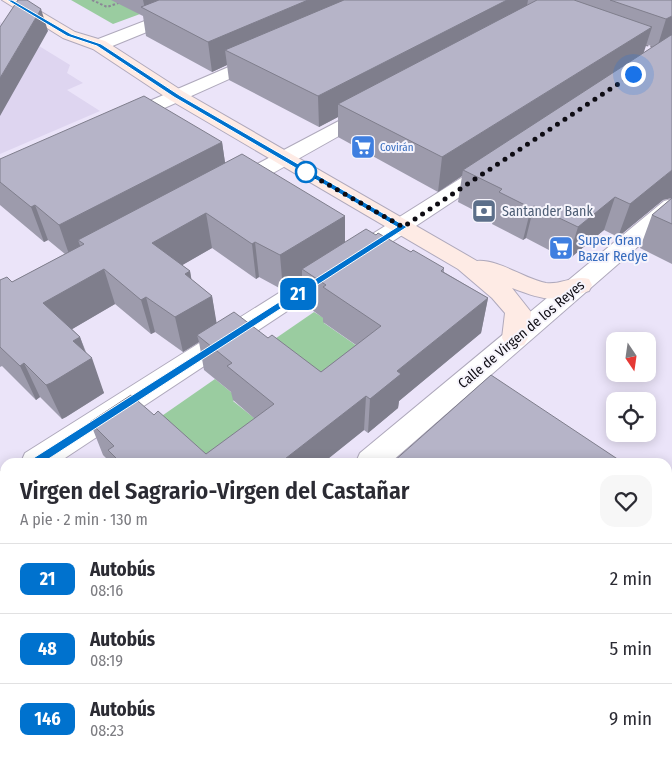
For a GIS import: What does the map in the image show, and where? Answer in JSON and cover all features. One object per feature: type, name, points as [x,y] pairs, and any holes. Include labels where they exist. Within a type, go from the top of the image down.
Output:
[{"type":"street","points":[[10,0],[69,35],[99,45],[176,96],[466,264],[501,292],[518,312],[515,338]]},
{"type":"street","points":[[99,45],[213,0]]},
{"type":"street","points":[[110,126],[277,51]]},
{"type":"street","points":[[216,195],[386,102]]},
{"type":"street","points":[[42,458],[403,227],[510,155]]},
{"type":"street","name":"Calle de Virgen de los Reyes","points":[[376,458],[672,206]]},
{"type":"street","points":[[466,264],[544,290],[560,291],[580,285]]},
{"type":"path","points":[[92,0],[107,8],[127,0]]},
{"type":"path","points":[[646,45],[660,49]]},
{"type":"shaded area","points":[[0,22],[70,65],[67,73],[83,83],[67,90],[100,111],[0,154]]},
{"type":"green space","points":[[71,0],[178,0],[113,24]]},
{"type":"green space","points":[[314,312],[327,320],[324,323],[357,346],[342,389],[250,356]]},
{"type":"green space","points":[[215,379],[237,397],[233,401],[259,422],[288,437],[203,458],[182,458],[143,429]]},
{"type":"building","points":[[18,0],[27,0],[41,9],[0,78],[0,27]]},
{"type":"building","points":[[159,0],[308,0],[208,42],[141,7]]},
{"type":"building","points":[[344,0],[507,0],[318,96],[225,50]]},
{"type":"building","points":[[537,0],[574,0],[652,27],[442,157],[338,104]]},
{"type":"building","points":[[610,0],[672,0],[672,16],[666,19]]},
{"type":"building","points":[[671,35],[672,170],[630,204],[615,197],[578,227],[534,206],[531,208],[499,192],[502,189],[463,170]]},
{"type":"building","points":[[144,96],[222,142],[59,225],[35,205],[31,207],[0,182],[0,159]]},
{"type":"building","points":[[242,154],[345,216],[280,255],[255,242],[252,244],[206,213],[152,243],[190,271],[185,274],[212,296],[175,317],[146,297],[141,300],[104,269],[43,303],[80,337],[73,341],[92,358],[46,385],[24,363],[20,366],[0,347],[0,280],[7,277],[12,282],[84,244],[78,240]]},
{"type":"building","points":[[672,198],[672,224],[652,215]]},
{"type":"building","points":[[366,229],[376,235],[378,233],[411,252],[413,250],[444,268],[441,271],[488,298],[397,371],[401,374],[370,399],[366,396],[286,458],[116,458],[108,450],[114,446],[90,422],[131,395],[154,415],[158,411],[206,454],[274,404],[227,366],[232,363],[197,335],[234,312],[268,338],[272,335],[321,372],[381,326],[323,287],[326,285],[302,269]]},
{"type":"building","points":[[491,375],[616,458],[398,458]]},
{"type":"bus line","name":"21","points":[[10,0],[69,35],[99,45],[176,96],[403,227],[42,458]]},
{"type":"place","name":"Covirán","points":[[363,147]]},
{"type":"place","name":"Santander Bank","points":[[484,211]]},
{"type":"place","name":"Super Gran Bazar Redye","points":[[561,248]]},
{"type":"route","points":[[306,172],[403,227],[633,74]]}]
